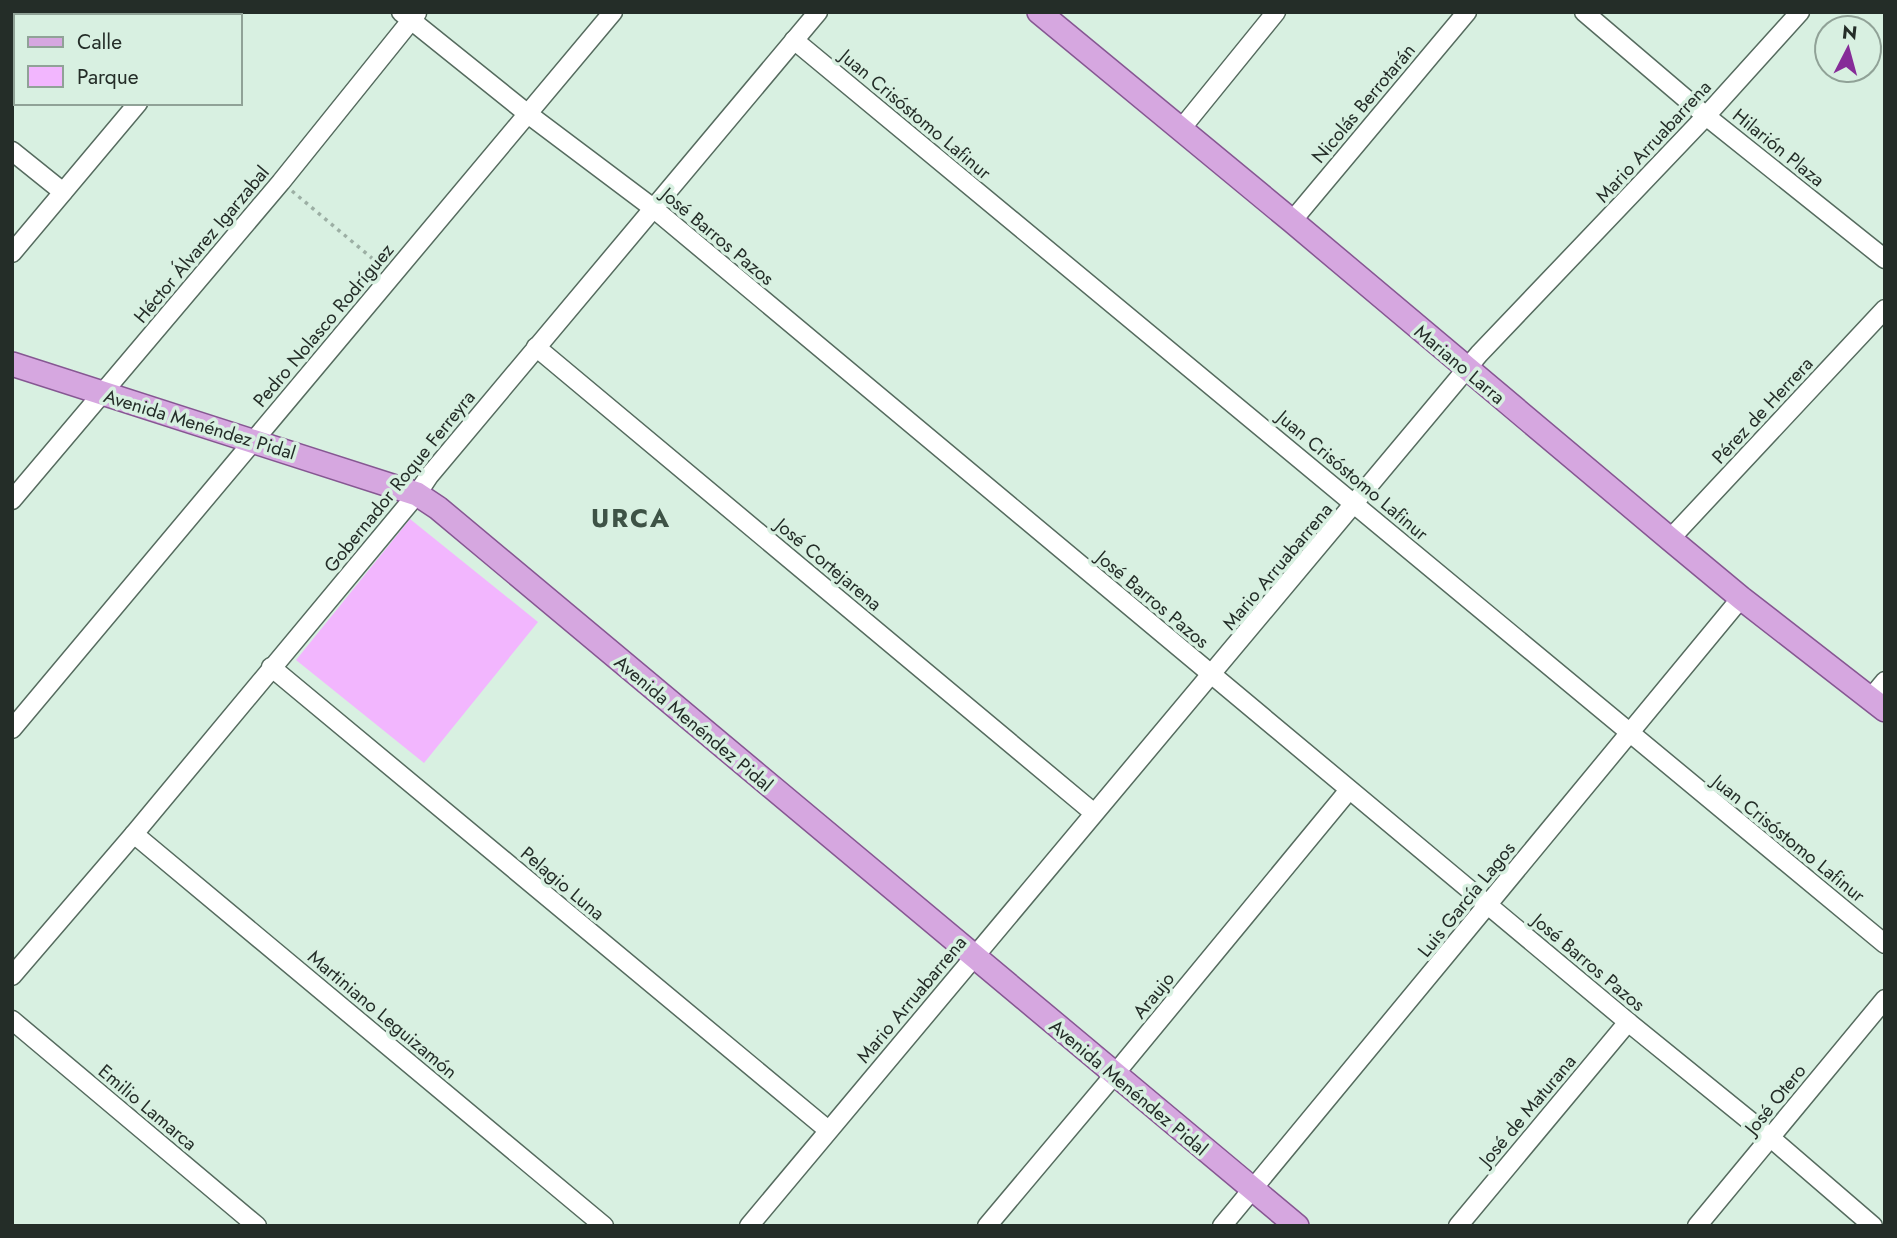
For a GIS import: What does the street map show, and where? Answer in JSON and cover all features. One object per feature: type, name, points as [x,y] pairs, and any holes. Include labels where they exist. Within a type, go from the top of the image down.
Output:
[{"type":"main road","name":"Mariano Larra","points":[[1039,12],[1741,598],[1880,697]]},
{"type":"main road","name":"Avenida Menéndez Pidal","points":[[12,364],[417,494],[438,508],[1297,1226]]},
{"type":"street","name":"Pedro Nolasco Rodríguez","points":[[12,729],[613,12]]},
{"type":"street","name":"Gobernador Roque Ferreyra","points":[[12,976],[134,834],[417,494],[429,476],[818,12]]},
{"type":"street","points":[[1181,129],[1276,12]]},
{"type":"street","name":"Nicolás Berrotarán","points":[[1292,221],[1466,12]]},
{"type":"street","name":"Hilarión Plaza","points":[[1584,12],[1706,116],[1885,259]]},
{"type":"street","name":"Mario Arruabarrena","points":[[748,1226],[1466,370],[1706,116],[1800,12]]},
{"type":"street","name":"José Barros Pazos","points":[[410,15],[528,114],[653,208],[1349,790],[1771,1138],[1873,1226]]},
{"type":"street","name":"Héctor Álvarez Igarzabal","points":[[12,500],[281,182],[410,15]]},
{"type":"street","name":"Juan Crisóstomo Lafinur","points":[[794,40],[1885,944]]},
{"type":"street","points":[[12,253],[136,105]]},
{"type":"street","points":[[12,151],[63,192]]},
{"type":"street","name":"Pérez de Herrera","points":[[1670,540],[1885,309]]},
{"type":"street","name":"José Cortejarena","points":[[537,347],[1094,813]]},
{"type":"street","name":"Luis García Lagos","points":[[1222,1226],[1741,598]]},
{"type":"street","name":"Pelagio Luna","points":[[271,667],[828,1130]]},
{"type":"street","name":"Araujo","points":[[987,1226],[1349,790]]},
{"type":"street","name":"Martiniano Leguizamón","points":[[134,834],[604,1226]]},
{"type":"street","name":"José Otero","points":[[1697,1226],[1885,999]]},
{"type":"street","name":"Emilio Lamarca","points":[[12,1020],[257,1226]]},
{"type":"street","name":"José de Maturana","points":[[1458,1226],[1628,1022]]},
{"type":"path","points":[[281,182],[392,276]]},
{"type":"green space","points":[[410,519],[538,622],[424,763],[296,660]]},
{"type":"district","name":"URCA","points":[[631,518]]}]
